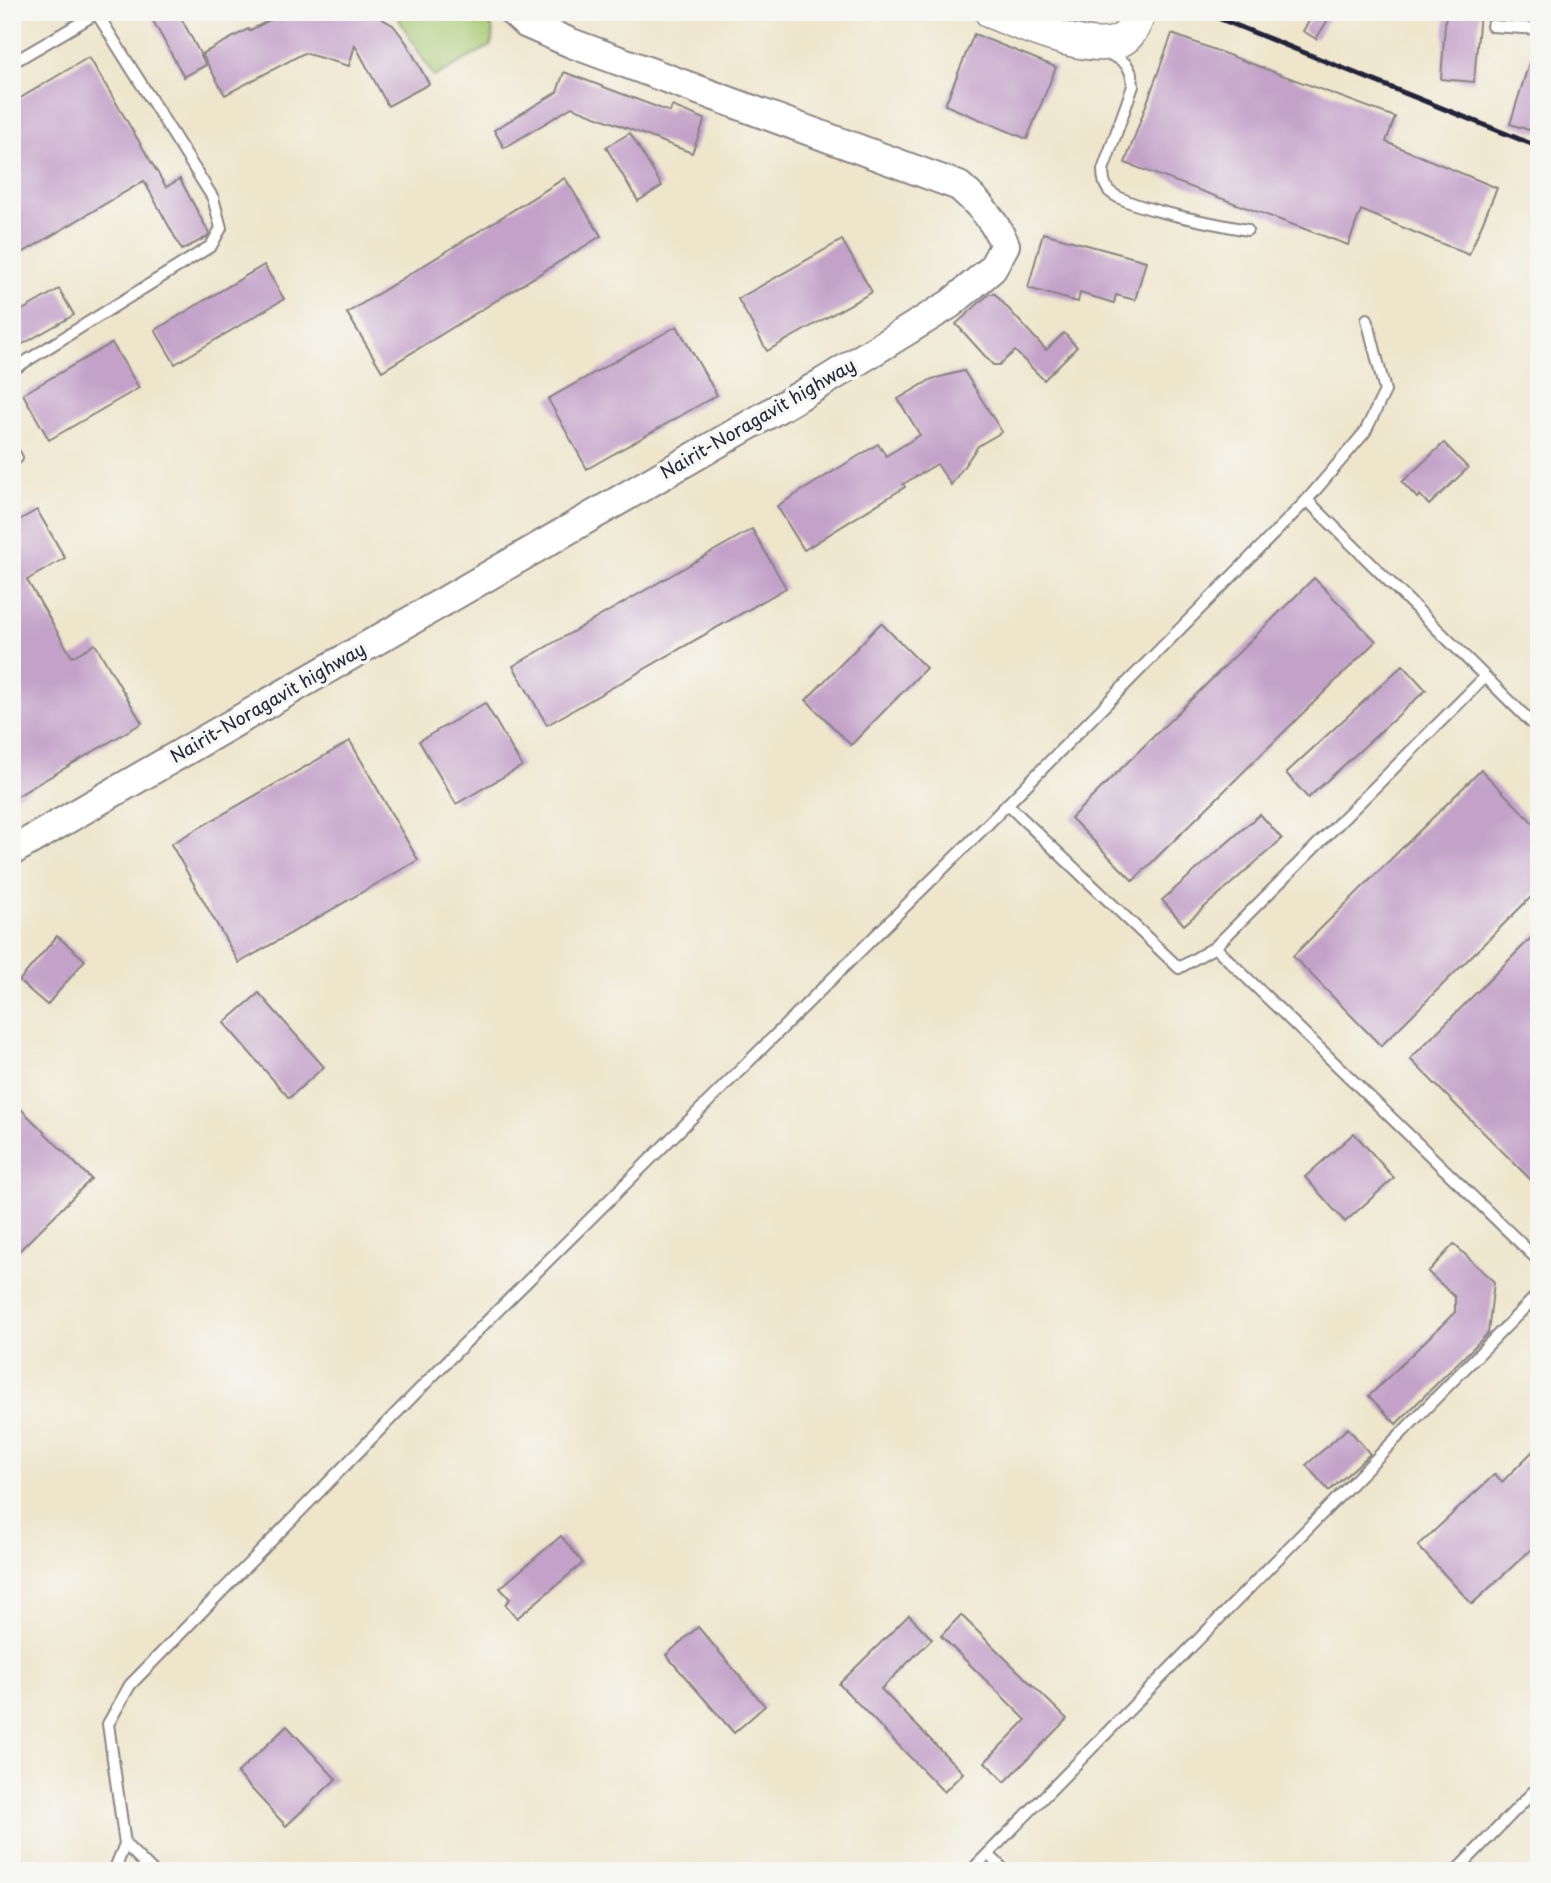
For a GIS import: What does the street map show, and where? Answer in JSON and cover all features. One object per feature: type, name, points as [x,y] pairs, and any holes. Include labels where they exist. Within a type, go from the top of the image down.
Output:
[{"type":"main road","points":[[991,12],[1084,44],[1121,41],[1130,33],[1140,12]]},
{"type":"street","name":"Nairit-Noragavit highway","points":[[12,851],[822,383],[950,304],[992,269],[1005,245],[996,225],[980,204],[959,186],[571,43],[525,23],[513,12]]},
{"type":"lane","points":[[12,63],[97,13],[213,198],[220,228],[211,246],[12,370]]},
{"type":"lane","points":[[1492,26],[1539,29]]},
{"type":"lane","points":[[1084,44],[1121,58],[1133,72],[1133,86],[1103,170],[1103,180],[1108,190],[1119,197],[1164,212],[1247,230]]},
{"type":"lane","points":[[114,1871],[125,1843],[108,1724],[130,1685],[458,1350],[1007,804],[1307,500],[1365,432],[1385,391],[1367,319]]},
{"type":"lane","points":[[1307,500],[1539,730]]},
{"type":"lane","points":[[1007,804],[1179,968],[1215,947],[1485,677]]},
{"type":"lane","points":[[1215,947],[1539,1261]]},
{"type":"lane","points":[[971,1871],[1539,1293]]},
{"type":"lane","points":[[1456,1871],[1534,1793]]},
{"type":"lane","points":[[125,1843],[152,1871]]},
{"type":"lane","points":[[988,1854],[1005,1871]]},
{"type":"green space","points":[[402,12],[484,12],[492,29],[492,41],[490,46],[434,77],[397,16]]},
{"type":"building","points":[[165,12],[178,12],[206,65],[184,77],[152,19]]},
{"type":"building","points":[[285,12],[382,12],[380,18],[393,25],[406,42],[429,84],[388,106],[355,45],[349,66],[304,53],[225,95],[202,54]]},
{"type":"building","points":[[1315,12],[1329,18],[1316,39],[1303,31]]},
{"type":"building","points":[[1446,12],[1480,12],[1474,82],[1441,79]]},
{"type":"building","points":[[974,34],[1056,67],[1027,139],[945,105]]},
{"type":"building","points":[[1172,34],[1395,117],[1386,142],[1497,188],[1469,255],[1361,210],[1348,245],[1125,163]]},
{"type":"building","points":[[1535,44],[1539,45],[1539,133],[1510,124]]},
{"type":"building","points":[[89,57],[166,187],[180,179],[209,233],[207,237],[182,250],[144,181],[12,259],[12,103]]},
{"type":"building","points":[[564,72],[670,112],[672,106],[705,119],[692,153],[572,107],[504,148],[494,130],[557,92]]},
{"type":"building","points":[[630,133],[662,186],[638,201],[606,147]]},
{"type":"building","points":[[565,178],[601,236],[382,371],[347,313]]},
{"type":"building","points":[[1043,233],[1146,261],[1135,300],[1116,295],[1114,303],[1080,293],[1078,302],[1028,288]]},
{"type":"building","points":[[842,240],[872,292],[767,351],[738,299]]},
{"type":"building","points":[[264,265],[284,299],[175,364],[155,330]]},
{"type":"building","points":[[59,289],[74,315],[12,350],[12,316]]},
{"type":"building","points":[[989,294],[995,294],[1046,350],[1064,333],[1077,347],[1044,380],[1015,351],[999,365],[993,365],[956,324]]},
{"type":"building","points":[[677,326],[717,395],[587,469],[548,399]]},
{"type":"building","points":[[112,343],[139,388],[49,440],[23,394]]},
{"type":"building","points":[[964,371],[1002,432],[978,446],[951,485],[937,464],[804,550],[777,506],[878,444],[886,456],[920,435],[898,399],[932,379]]},
{"type":"building","points":[[1444,443],[1468,468],[1429,505],[1420,495],[1417,498],[1402,482]]},
{"type":"building","points":[[37,510],[65,558],[27,580],[72,657],[95,644],[142,723],[12,799],[12,524]]},
{"type":"building","points":[[752,529],[786,588],[547,725],[513,666]]},
{"type":"building","points":[[1314,578],[1376,641],[1133,881],[1071,818]]},
{"type":"building","points":[[881,623],[926,668],[851,745],[806,700]]},
{"type":"building","points":[[1403,665],[1426,690],[1308,798],[1286,773]]},
{"type":"building","points":[[485,703],[522,766],[456,804],[419,741]]},
{"type":"building","points":[[350,741],[418,860],[239,963],[171,844]]},
{"type":"building","points":[[1481,770],[1539,829],[1539,889],[1381,1046],[1293,956]]},
{"type":"building","points":[[1260,814],[1282,839],[1184,925],[1162,900]]},
{"type":"building","points":[[1539,930],[1539,1188],[1410,1059]]},
{"type":"building","points":[[57,936],[85,960],[47,1005],[19,981]]},
{"type":"building","points":[[259,993],[324,1067],[289,1098],[224,1023]]},
{"type":"building","points":[[12,1100],[91,1179],[12,1258]]},
{"type":"building","points":[[1354,1133],[1394,1178],[1345,1222],[1305,1177]]},
{"type":"building","points":[[1454,1244],[1494,1282],[1488,1333],[1396,1424],[1369,1396],[1455,1312],[1455,1297],[1428,1272]]},
{"type":"building","points":[[1348,1428],[1370,1454],[1329,1491],[1306,1465]]},
{"type":"building","points":[[1539,1445],[1539,1542],[1472,1604],[1418,1546],[1495,1474],[1502,1482]]},
{"type":"building","points":[[561,1536],[583,1563],[517,1618],[505,1604],[510,1599],[500,1588]]},
{"type":"building","points":[[909,1615],[932,1639],[881,1689],[963,1773],[944,1792],[839,1684]]},
{"type":"building","points":[[961,1615],[1067,1719],[1005,1782],[985,1762],[1026,1720],[941,1636]]},
{"type":"building","points":[[698,1627],[765,1706],[734,1733],[666,1655]]},
{"type":"building","points":[[287,1726],[336,1779],[286,1826],[237,1773]]},
{"type":"railway","points":[[1203,12],[1539,147]]}]
